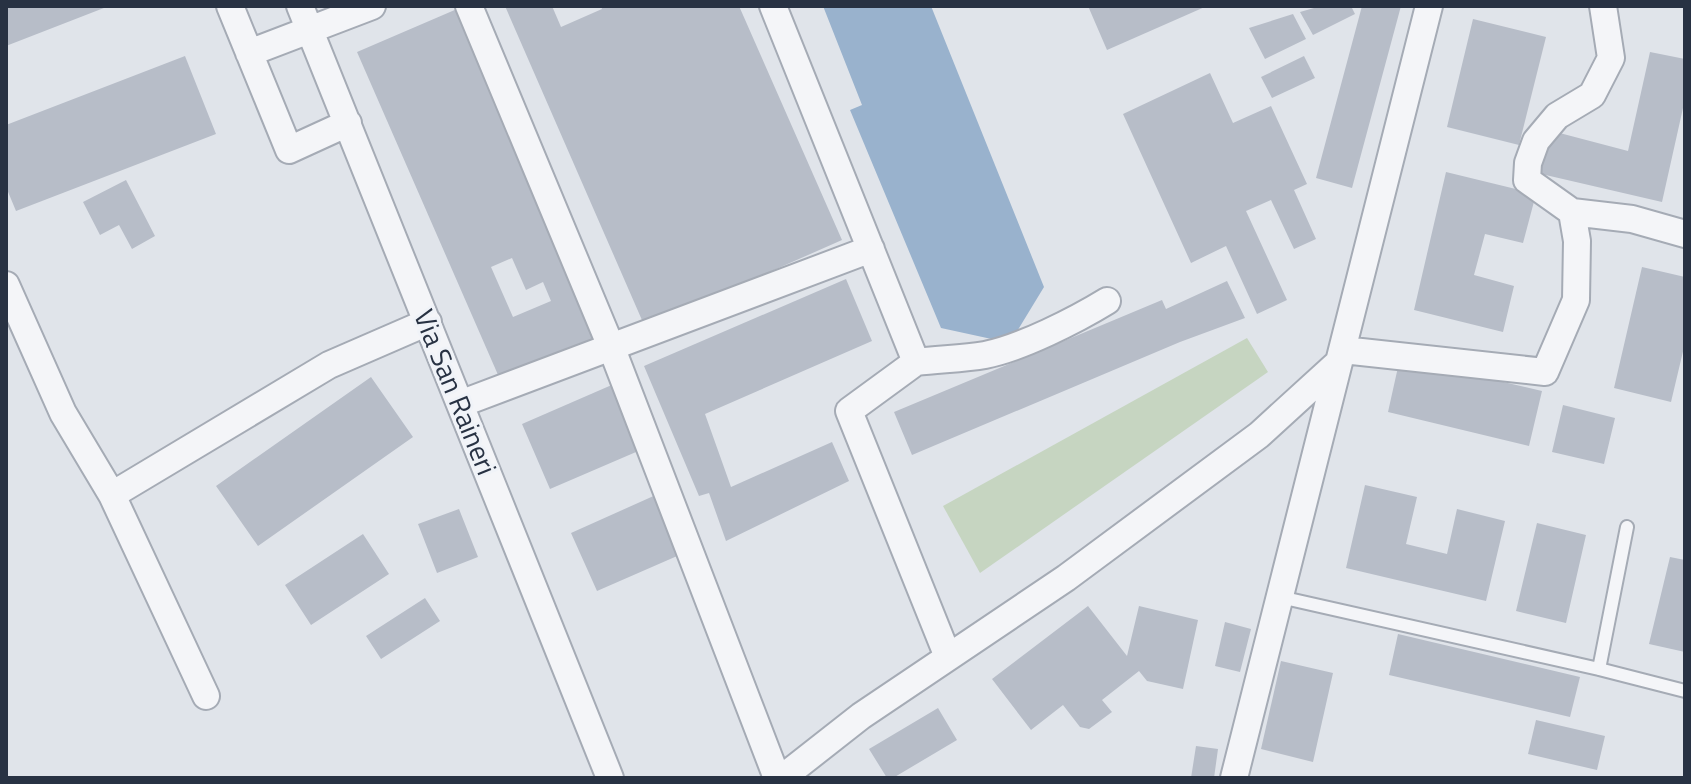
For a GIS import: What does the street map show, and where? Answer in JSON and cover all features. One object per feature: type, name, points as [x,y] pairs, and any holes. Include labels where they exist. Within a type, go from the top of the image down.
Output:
[{"type":"street","points":[[230,6],[289,150],[348,123]]},
{"type":"street","points":[[249,53],[305,18],[372,6]]},
{"type":"street","points":[[469,6],[612,349],[779,778],[861,716],[1066,578],[1259,435],[1341,356],[1545,372],[1576,300],[1577,241],[1572,212]]},
{"type":"street","points":[[773,6],[916,362]]},
{"type":"street","points":[[1234,778],[1429,6]]},
{"type":"street","points":[[1603,6],[1611,58],[1592,95],[1557,116],[1536,141],[1528,163],[1527,180],[1572,212],[1632,219],[1685,234]]},
{"type":"street","name":"Via San Raineri","points":[[305,18],[610,778]]},
{"type":"street","points":[[460,404],[871,249]]},
{"type":"street","points":[[6,285],[63,413],[112,495],[206,696]]},
{"type":"street","points":[[948,657],[849,411],[916,362],[988,355],[1032,338],[1107,301]]},
{"type":"street","points":[[112,495],[329,365],[428,322]]},
{"type":"lane","points":[[1599,669],[1627,527]]},
{"type":"lane","points":[[1280,597],[1685,691]]},
{"type":"green space","points":[[1247,338],[1268,372],[980,573],[943,506]]},
{"type":"water","points":[[823,6],[931,6],[1044,287],[1010,343],[941,328],[850,110],[862,105]]},
{"type":"building","points":[[6,6],[109,6],[6,46]]},
{"type":"building","points":[[505,6],[552,6],[561,27],[602,9],[601,6],[739,6],[842,240],[645,327]]},
{"type":"building","points":[[1088,6],[1207,6],[1107,50]]},
{"type":"building","points":[[1321,6],[1351,6],[1355,14],[1313,35],[1300,12]]},
{"type":"building","points":[[1362,6],[1401,6],[1352,188],[1316,178]]},
{"type":"building","points":[[457,9],[602,340],[502,384],[357,52]],"holes":[[[512,258],[526,290],[543,282],[551,301],[513,317],[491,267]]]},
{"type":"building","points":[[1293,14],[1306,39],[1265,59],[1249,28]]},
{"type":"building","points":[[1473,19],[1546,37],[1519,145],[1447,127]]},
{"type":"building","points":[[1650,52],[1685,59],[1685,99],[1662,202],[1537,173],[1552,131],[1628,151]]},
{"type":"building","points":[[185,56],[216,134],[16,211],[6,187],[6,125]]},
{"type":"building","points":[[1304,56],[1315,78],[1272,98],[1261,77]]},
{"type":"building","points":[[1210,73],[1233,123],[1271,106],[1307,184],[1294,190],[1316,239],[1294,249],[1271,200],[1246,211],[1287,300],[1257,314],[1226,246],[1191,263],[1123,114]]},
{"type":"building","points":[[1446,172],[1536,194],[1523,243],[1485,234],[1474,275],[1514,286],[1503,332],[1414,310]]},
{"type":"building","points":[[126,180],[155,236],[132,249],[119,225],[100,235],[83,202]]},
{"type":"building","points":[[1642,267],[1685,277],[1685,343],[1671,402],[1614,388]]},
{"type":"building","points":[[846,279],[872,341],[705,414],[731,487],[832,442],[849,481],[726,541],[709,493],[699,496],[644,366]]},
{"type":"building","points":[[1227,281],[1245,318],[1180,342],[912,455],[894,412],[1162,300],[1166,309]]},
{"type":"building","points":[[1400,358],[1542,391],[1529,446],[1388,412]]},
{"type":"building","points":[[371,377],[413,437],[258,546],[216,486]]},
{"type":"building","points":[[614,384],[643,449],[550,489],[522,424]]},
{"type":"building","points":[[1563,405],[1615,418],[1604,464],[1552,452]]},
{"type":"building","points":[[1365,485],[1417,497],[1406,544],[1447,554],[1457,509],[1505,521],[1486,601],[1346,568]]},
{"type":"building","points":[[658,494],[684,553],[597,591],[571,533]]},
{"type":"building","points":[[459,509],[478,557],[437,573],[418,524]]},
{"type":"building","points":[[1537,523],[1586,535],[1566,623],[1516,611]]},
{"type":"building","points":[[363,534],[389,574],[311,625],[285,585]]},
{"type":"building","points":[[1670,557],[1685,560],[1685,652],[1649,644]]},
{"type":"building","points":[[425,598],[440,621],[381,659],[366,636]]},
{"type":"building","points":[[1088,606],[1127,656],[1139,606],[1198,620],[1183,689],[1147,681],[1139,671],[1102,700],[1112,712],[1089,729],[1080,727],[1063,705],[1031,730],[992,679]]},
{"type":"building","points":[[1225,622],[1251,629],[1240,672],[1215,666]]},
{"type":"building","points":[[1398,634],[1580,677],[1570,717],[1389,675]]},
{"type":"building","points":[[1281,661],[1333,673],[1313,762],[1261,749]]},
{"type":"building","points":[[938,708],[957,740],[893,778],[887,778],[869,749]]},
{"type":"building","points":[[1536,720],[1605,736],[1597,770],[1528,754]]},
{"type":"building","points":[[1196,746],[1218,749],[1214,778],[1191,778]]}]
